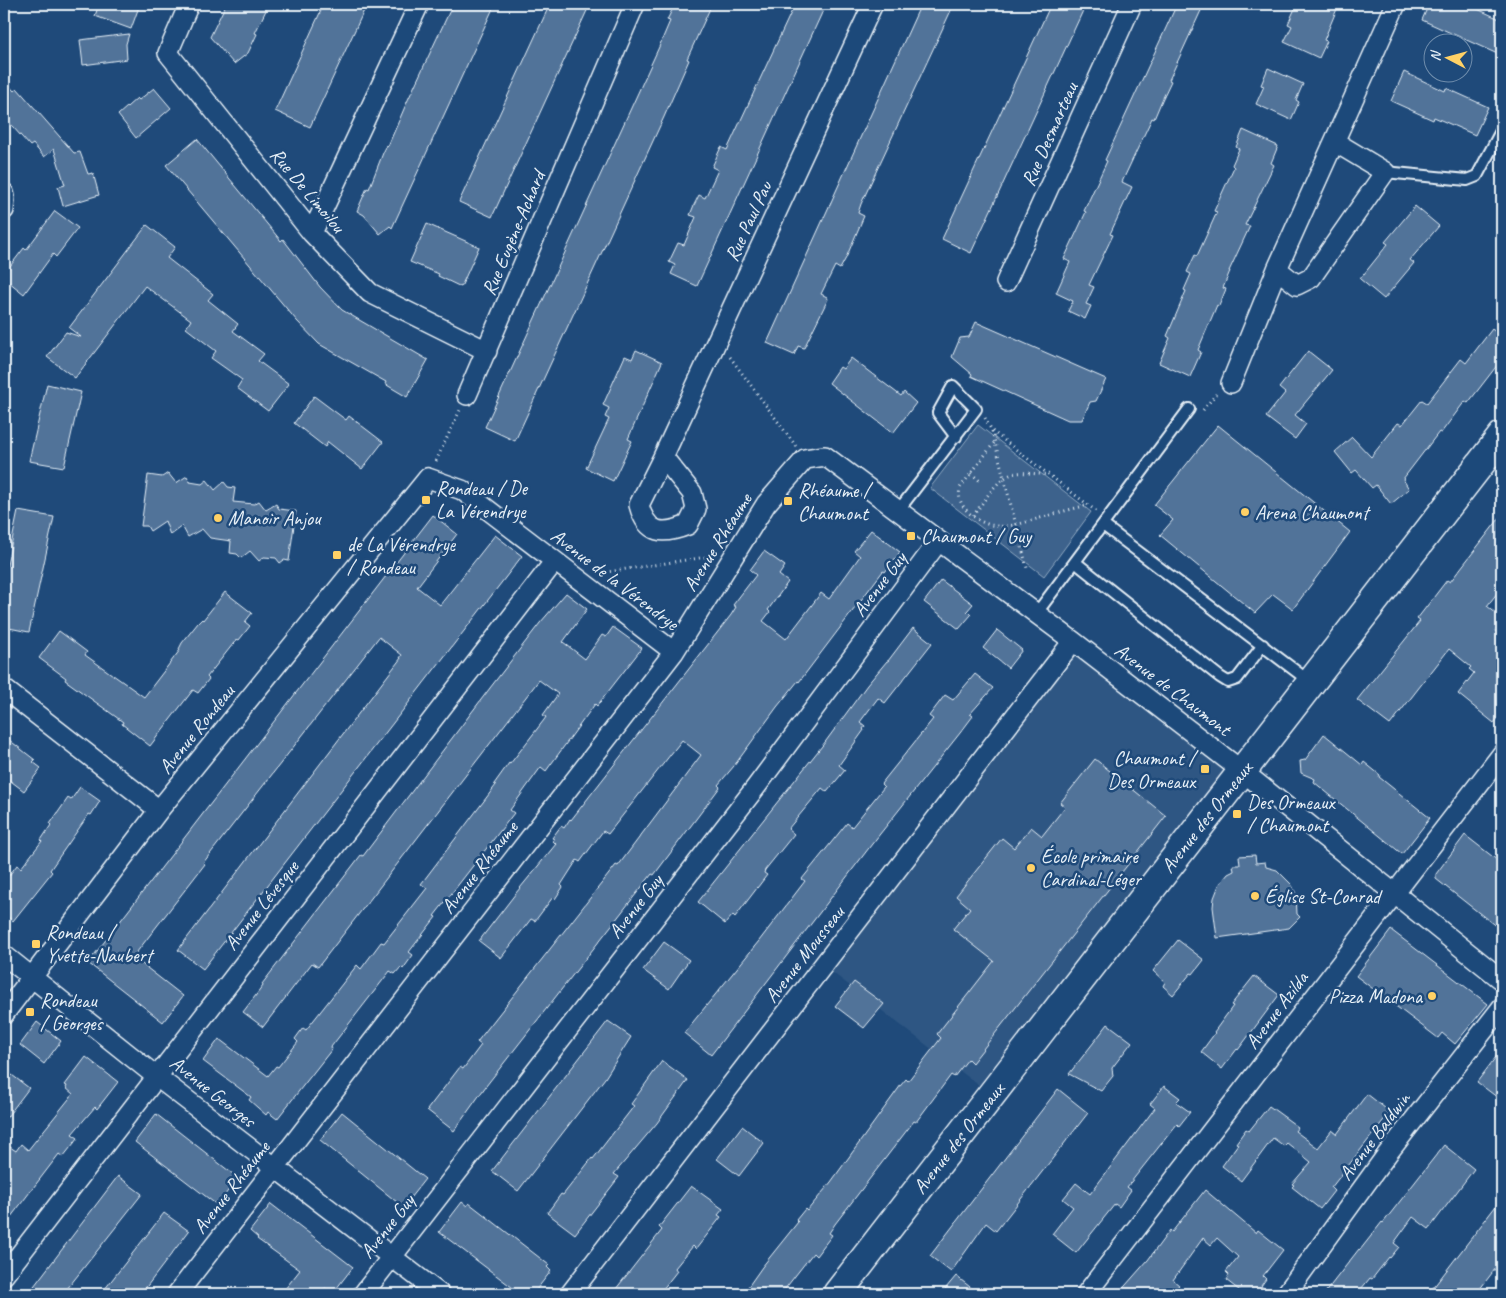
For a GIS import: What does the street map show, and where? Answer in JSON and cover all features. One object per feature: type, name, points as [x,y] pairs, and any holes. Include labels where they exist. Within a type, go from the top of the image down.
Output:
[{"type":"street","name":"Rue De Limoilou","points":[[189,4],[168,53],[312,233],[370,293],[487,351]]},
{"type":"street","points":[[312,233],[419,4]]},
{"type":"street","name":"Rue Eugène-Achard","points":[[467,395],[635,4]]},
{"type":"street","name":"Rue Paul Pau","points":[[663,457],[873,4]]},
{"type":"street","name":"Rue Desmarteau","points":[[1006,282],[1132,4]]},
{"type":"street","points":[[1231,383],[1277,268],[1396,4]]},
{"type":"street","points":[[1277,268],[1297,285],[1311,278],[1385,172],[1335,142]]},
{"type":"street","points":[[4,193],[4,210]]},
{"type":"street","name":"Avenue des Ormeaux","points":[[837,1294],[1502,436]]},
{"type":"street","name":"Avenue de Chaumont","points":[[805,459],[825,456],[1073,641],[1242,771],[1502,980]]},
{"type":"street","name":"Avenue Rhéaume","points":[[177,1294],[674,652],[766,504],[805,459]]},
{"type":"street","name":"Avenue de la Vérendrye","points":[[428,478],[462,490],[674,652]]},
{"type":"street","name":"Avenue Rondeau","points":[[4,1014],[159,810],[428,478]]},
{"type":"street","name":"Avenue Guy","points":[[363,1294],[756,787],[938,542]]},
{"type":"street","name":"Avenue Lévesque","points":[[4,1275],[554,562]]},
{"type":"street","name":"Avenue Mousseau","points":[[570,1294],[1073,641]]},
{"type":"street","points":[[4,689],[159,810]]},
{"type":"street","name":"Avenue Azilda","points":[[1086,1294],[1502,754]]},
{"type":"street","name":"Avenue Georges","points":[[4,955],[157,1077],[440,1294]]},
{"type":"street","name":"Avenue Baldwin","points":[[1286,1294],[1388,1153],[1502,1007]]},
{"type":"lane","points":[[1385,172],[1466,180],[1477,176],[1502,129]]},
{"type":"lane","points":[[898,511],[956,437],[976,409],[953,386],[938,412],[956,437]]},
{"type":"lane","points":[[1036,614],[1189,409]]},
{"type":"lane","points":[[1103,524],[1311,682]]},
{"type":"lane","points":[[1075,562],[1228,682],[1237,679],[1263,645]]},
{"type":"path","points":[[718,340],[805,459]]},
{"type":"path","points":[[428,478],[467,395]]},
{"type":"path","points":[[983,414],[992,431],[1027,568]]},
{"type":"path","points":[[992,431],[1097,511]]},
{"type":"path","points":[[994,443],[958,493],[962,505],[983,524],[993,526],[1015,525],[1088,505]]},
{"type":"path","points":[[971,473],[982,482]]},
{"type":"path","points":[[973,516],[1003,478],[1016,473],[1049,474]]},
{"type":"path","points":[[574,577],[736,553]]},
{"type":"shaded area","points":[[978,425],[1091,512],[1044,576],[930,488]]},
{"type":"shaded area","name":"École primaire Cardinal-Léger","points":[[1077,643],[1235,769],[990,1094],[824,966]]},
{"type":"building","points":[[99,4],[140,4],[131,29],[95,16]]},
{"type":"building","points":[[226,4],[269,4],[248,53],[234,64],[210,37]]},
{"type":"building","points":[[324,4],[367,4],[310,127],[275,111]]},
{"type":"building","points":[[453,4],[495,4],[392,228],[390,226],[380,234],[364,215],[357,211],[367,188],[369,189],[383,153],[388,146]]},
{"type":"building","points":[[550,4],[590,4],[492,217],[459,202]]},
{"type":"building","points":[[675,4],[712,4],[687,59],[689,60],[664,117],[515,441],[485,427],[659,47],[670,21],[667,20]]},
{"type":"building","points":[[795,4],[826,4],[697,286],[671,274],[675,265],[669,262],[678,243],[684,245],[696,217],[690,215],[694,205],[699,195],[705,198],[718,170],[712,167],[721,147],[727,150]]},
{"type":"building","points":[[921,4],[954,4],[861,204],[858,213],[864,216],[846,258],[840,269],[835,266],[821,294],[828,299],[804,348],[798,346],[794,355],[767,343]]},
{"type":"building","points":[[1051,4],[1086,4],[971,253],[942,239]]},
{"type":"building","points":[[1177,4],[1204,4],[1169,80],[1171,81],[1154,119],[1152,118],[1122,182],[1132,187],[1110,234],[1113,235],[1089,285],[1094,287],[1086,304],[1091,306],[1085,319],[1068,311],[1073,301],[1056,293],[1070,262],[1064,259],[1086,212],[1084,211],[1107,161],[1105,160]]},
{"type":"building","points":[[1297,4],[1339,4],[1324,40],[1327,41],[1319,58],[1284,42],[1292,26],[1288,24]]},
{"type":"building","points":[[1429,4],[1466,4],[1502,20],[1502,56],[1474,43],[1474,32],[1449,32],[1422,20]]},
{"type":"building","points":[[129,34],[126,44],[127,59],[83,65],[80,40]]},
{"type":"building","points":[[1268,68],[1303,84],[1296,100],[1299,102],[1291,120],[1256,104],[1264,86],[1261,85]]},
{"type":"building","points":[[1404,72],[1445,91],[1446,88],[1488,107],[1475,135],[1434,117],[1433,120],[1391,101]]},
{"type":"building","points":[[4,80],[14,91],[17,88],[74,153],[80,152],[88,174],[93,173],[99,195],[63,206],[58,187],[65,185],[54,149],[44,157],[33,144],[30,146],[4,117]]},
{"type":"building","points":[[154,88],[171,108],[136,138],[118,115],[137,98],[139,100]]},
{"type":"building","points":[[1243,130],[1278,146],[1271,163],[1274,165],[1245,225],[1250,226],[1229,271],[1223,288],[1226,289],[1219,306],[1217,305],[1198,350],[1201,352],[1190,377],[1159,363],[1170,338],[1167,336],[1186,291],[1184,290],[1191,274],[1187,272],[1195,255],[1197,256],[1217,212],[1214,211],[1234,167],[1232,165],[1239,149],[1236,147]]},
{"type":"building","points":[[197,139],[281,241],[283,239],[320,287],[342,310],[428,360],[407,397],[385,384],[386,382],[319,344],[297,321],[166,165]]},
{"type":"building","points":[[1415,206],[1439,226],[1410,260],[1414,263],[1384,299],[1360,279],[1388,244],[1385,242]]},
{"type":"building","points":[[55,211],[78,228],[56,257],[53,254],[24,294],[4,278],[4,274],[24,248],[26,250]]},
{"type":"building","points":[[427,224],[479,247],[461,287],[438,276],[439,274],[410,262]]},
{"type":"building","points":[[147,225],[175,247],[167,258],[213,294],[208,300],[238,324],[233,331],[264,354],[258,361],[289,384],[268,411],[237,388],[242,380],[211,358],[216,351],[186,328],[191,320],[145,286],[75,378],[47,357],[66,332],[81,337],[69,328]]},
{"type":"building","points":[[976,322],[1106,379],[1096,401],[1090,402],[1082,420],[1068,420],[971,376],[972,374],[952,357],[960,338],[969,337]]},
{"type":"building","points":[[1492,329],[1502,337],[1502,359],[1468,403],[1465,401],[1441,433],[1439,432],[1403,479],[1409,489],[1391,504],[1376,485],[1372,488],[1356,470],[1352,473],[1335,452],[1352,437],[1371,457],[1398,423],[1402,425],[1422,400],[1427,403],[1461,359],[1466,363]]},
{"type":"building","points":[[636,350],[662,362],[628,439],[632,441],[613,481],[586,468],[609,419],[605,417],[609,408],[603,405],[625,356],[632,359]]},
{"type":"building","points":[[1308,351],[1332,370],[1295,415],[1306,424],[1295,439],[1266,417],[1285,393],[1279,388]]},
{"type":"building","points":[[851,358],[901,396],[904,392],[916,403],[893,433],[829,383],[840,367],[843,369]]},
{"type":"building","points":[[47,384],[81,392],[64,467],[29,461]]},
{"type":"building","points":[[314,396],[346,420],[349,416],[383,442],[362,469],[328,442],[325,447],[294,423]]},
{"type":"building","name":"Arena Chaumont","points":[[1218,425],[1350,532],[1293,609],[1273,594],[1255,613],[1160,535],[1173,520],[1154,505]]},
{"type":"building","name":"Manoir Anjou","points":[[168,473],[176,483],[187,476],[190,482],[202,484],[207,480],[215,490],[224,482],[228,487],[235,488],[233,502],[254,504],[259,501],[266,510],[276,504],[279,509],[296,511],[289,561],[284,560],[280,563],[276,558],[264,557],[259,561],[250,551],[241,558],[237,554],[230,553],[231,541],[210,538],[202,529],[188,537],[182,526],[170,535],[165,521],[150,531],[147,526],[141,526],[148,475],[162,477]]},
{"type":"building","points":[[18,511],[54,517],[29,632],[4,627],[4,580]]},
{"type":"building","points":[[433,515],[457,534],[417,587],[440,605],[495,535],[522,556],[203,969],[178,950],[402,655],[379,637],[203,863],[205,864],[133,957],[183,996],[163,1022],[88,963]]},
{"type":"building","points":[[1502,515],[1502,587],[1487,606],[1502,618],[1502,622],[1495,631],[1502,637],[1502,713],[1494,723],[1458,694],[1474,673],[1469,669],[1471,667],[1449,649],[1390,725],[1357,700],[1420,621],[1417,619],[1447,580],[1450,582]]},
{"type":"building","points":[[871,530],[900,552],[885,572],[883,571],[799,682],[777,707],[718,785],[720,787],[654,875],[652,874],[486,1086],[454,1131],[427,1110],[460,1067],[463,1069],[481,1045],[477,1042],[616,865],[618,866],[701,755],[682,740],[608,834],[603,831],[580,862],[577,860],[561,885],[563,887],[555,899],[553,897],[535,921],[531,919],[501,958],[479,941],[556,844],[552,838],[561,826],[564,828],[571,820],[731,615],[736,607],[733,605],[756,575],[750,570],[764,551],[785,566],[779,575],[788,582],[768,610],[770,612],[763,621],[786,639],[821,593],[829,599],[860,556],[854,551]]},
{"type":"building","points":[[941,580],[973,604],[967,611],[971,615],[959,629],[924,602]]},
{"type":"building","points":[[225,592],[252,613],[245,622],[250,626],[239,640],[237,639],[207,677],[209,679],[198,693],[193,690],[150,746],[122,724],[123,722],[65,680],[66,678],[39,658],[59,631],[87,652],[85,655],[144,697],[180,650],[182,643]]},
{"type":"building","points":[[566,593],[587,609],[563,642],[585,659],[602,635],[606,637],[613,627],[642,648],[597,706],[595,704],[546,771],[541,767],[510,810],[514,813],[434,916],[436,917],[409,952],[413,955],[403,969],[401,967],[395,974],[390,971],[277,1119],[268,1112],[266,1115],[249,1100],[251,1097],[203,1061],[219,1039],[268,1076],[276,1066],[278,1067],[298,1042],[295,1039],[303,1028],[306,1030],[357,965],[361,969],[381,942],[384,943],[427,888],[421,884],[496,785],[494,784],[509,763],[546,717],[543,715],[558,694],[539,680],[318,967],[312,963],[263,1027],[243,1012],[263,986],[262,984],[361,855],[363,856],[540,623]]},
{"type":"building","points":[[913,628],[932,643],[885,703],[878,698],[860,722],[865,726],[864,730],[839,765],[845,770],[827,792],[822,788],[788,829],[794,834],[765,870],[764,873],[767,875],[735,917],[733,915],[725,924],[698,902]]},
{"type":"building","points":[[997,630],[1022,650],[1008,668],[983,648]]},
{"type":"building","points":[[975,674],[993,688],[970,714],[973,716],[964,728],[872,844],[711,1055],[684,1033],[759,941],[805,881],[802,879],[847,823],[852,827],[884,787],[881,784],[933,719],[929,716],[945,695],[953,700]]},
{"type":"building","points":[[1324,734],[1362,765],[1364,762],[1380,775],[1379,777],[1430,818],[1402,854],[1314,782],[1315,779],[1301,773],[1300,761],[1305,760]]},
{"type":"building","points":[[4,736],[35,760],[33,762],[41,768],[24,791],[4,776]]},
{"type":"building","points":[[1095,759],[1166,816],[972,1063],[968,1059],[954,1077],[951,1075],[916,1122],[914,1121],[835,1224],[829,1233],[832,1235],[816,1256],[813,1253],[781,1294],[743,1294],[798,1222],[796,1220],[805,1209],[807,1211],[831,1182],[901,1085],[906,1079],[908,1081],[941,1038],[937,1034],[994,961],[953,929],[970,908],[956,896],[1002,838],[1014,848],[1031,827],[1042,836],[1065,807],[1060,803]]},
{"type":"building","points":[[80,787],[100,801],[50,870],[52,872],[13,921],[4,914],[4,882],[17,865],[21,868],[42,841],[50,824],[68,798],[71,800]]},
{"type":"building","points":[[1465,835],[1502,864],[1502,931],[1436,879],[1436,874]]},
{"type":"building","name":"Église St-Conrad","points":[[1255,855],[1256,863],[1265,862],[1266,867],[1277,870],[1292,885],[1296,894],[1297,914],[1300,917],[1289,928],[1217,938],[1213,907],[1219,885],[1228,874],[1234,871],[1233,865],[1240,865],[1239,856]]},
{"type":"building","points":[[1391,930],[1488,1004],[1455,1044],[1442,1033],[1438,1038],[1356,976]]},
{"type":"building","points":[[1178,940],[1204,960],[1173,995],[1163,986],[1165,982],[1153,971]]},
{"type":"building","points":[[664,942],[689,960],[669,989],[643,970]]},
{"type":"building","points":[[1254,976],[1279,995],[1222,1069],[1201,1052],[1233,1006],[1231,1005]]},
{"type":"building","points":[[854,982],[884,1004],[864,1028],[835,1006]]},
{"type":"building","points":[[608,1021],[631,1037],[605,1078],[518,1191],[492,1171]]},
{"type":"building","points":[[37,1022],[61,1041],[44,1064],[20,1045]]},
{"type":"building","points":[[1108,1024],[1132,1042],[1112,1068],[1113,1076],[1101,1091],[1069,1074]]},
{"type":"building","points":[[1502,1049],[1502,1101],[1477,1082]]},
{"type":"building","points":[[86,1057],[118,1082],[97,1109],[95,1107],[72,1134],[78,1138],[63,1157],[59,1154],[4,1226],[4,1143],[16,1151],[21,1144],[28,1150],[73,1094],[65,1085]]},
{"type":"building","points":[[662,1061],[688,1080],[657,1123],[614,1174],[619,1177],[575,1234],[547,1213],[561,1194],[563,1195],[593,1159],[634,1106],[631,1104]]},
{"type":"building","points":[[4,1069],[29,1088],[4,1121]]},
{"type":"building","points":[[1164,1086],[1180,1098],[1176,1102],[1190,1112],[1179,1126],[1177,1124],[1127,1187],[1131,1190],[1119,1207],[1115,1204],[1076,1253],[1052,1234],[1073,1207],[1063,1199],[1076,1183],[1090,1194],[1155,1108],[1150,1104]]},
{"type":"building","points":[[1058,1089],[1088,1113],[996,1231],[986,1223],[951,1272],[930,1256]]},
{"type":"building","points":[[1367,1094],[1390,1112],[1331,1188],[1334,1191],[1320,1209],[1292,1187],[1294,1185],[1292,1184],[1311,1162],[1287,1143],[1284,1146],[1273,1138],[1241,1181],[1222,1166],[1246,1129],[1249,1131],[1269,1106],[1298,1127],[1295,1131],[1318,1148],[1332,1130],[1337,1134]]},
{"type":"building","points":[[342,1112],[425,1179],[403,1207],[320,1140]]},
{"type":"building","points":[[156,1114],[238,1178],[217,1205],[135,1142]]},
{"type":"building","points":[[742,1126],[764,1143],[739,1176],[717,1159]]},
{"type":"building","points":[[1444,1145],[1474,1169],[1429,1229],[1413,1217],[1394,1243],[1399,1247],[1357,1294],[1324,1294],[1359,1249],[1383,1223]]},
{"type":"building","points":[[118,1176],[142,1194],[63,1294],[28,1294]]},
{"type":"building","points":[[691,1186],[723,1209],[718,1215],[721,1217],[696,1249],[693,1246],[675,1268],[677,1271],[659,1294],[612,1294],[662,1230],[659,1227]]},
{"type":"building","points":[[1205,1190],[1256,1233],[1258,1230],[1283,1250],[1263,1276],[1266,1279],[1261,1286],[1270,1294],[1244,1294],[1226,1280],[1229,1275],[1226,1272],[1238,1257],[1217,1238],[1211,1245],[1203,1238],[1173,1280],[1179,1285],[1171,1294],[1118,1294],[1148,1260],[1170,1230],[1172,1232]]},
{"type":"building","points":[[1502,1198],[1502,1260],[1476,1294],[1440,1294],[1433,1288]]},
{"type":"building","points":[[462,1202],[467,1206],[469,1203],[549,1265],[547,1267],[551,1271],[533,1294],[521,1294],[439,1232]]},
{"type":"building","points":[[271,1204],[353,1267],[333,1293],[325,1288],[319,1294],[281,1294],[300,1270],[257,1239],[250,1231]]},
{"type":"building","points":[[164,1213],[189,1231],[141,1294],[101,1294]]},
{"type":"building","points":[[956,1276],[979,1294],[941,1294]]},
{"type":"place","name":"Rondeau / De La Vérendrye","points":[[426,500]]},
{"type":"place","name":"Rhéaume / Chaumont","points":[[788,501]]},
{"type":"place","name":"Arena Chaumont","points":[[1245,512]]},
{"type":"place","name":"Manoir Anjou","points":[[218,518]]},
{"type":"place","name":"Chaumont / Guy","points":[[911,536]]},
{"type":"place","name":"de La Vérendrye / Rondeau","points":[[337,555]]},
{"type":"place","name":"Chaumont / Des Ormeaux","points":[[1205,769]]},
{"type":"place","name":"Des Ormeaux / Chaumont","points":[[1237,814]]},
{"type":"place","name":"École primaire Cardinal-Léger","points":[[1031,868]]},
{"type":"place","name":"Église St-Conrad","points":[[1255,896]]},
{"type":"place","name":"Rondeau / Yvette-Naubert","points":[[36,944]]},
{"type":"place","name":"Pizza Madona","points":[[1432,996]]},
{"type":"place","name":"Rondeau / Georges","points":[[30,1012]]}]
